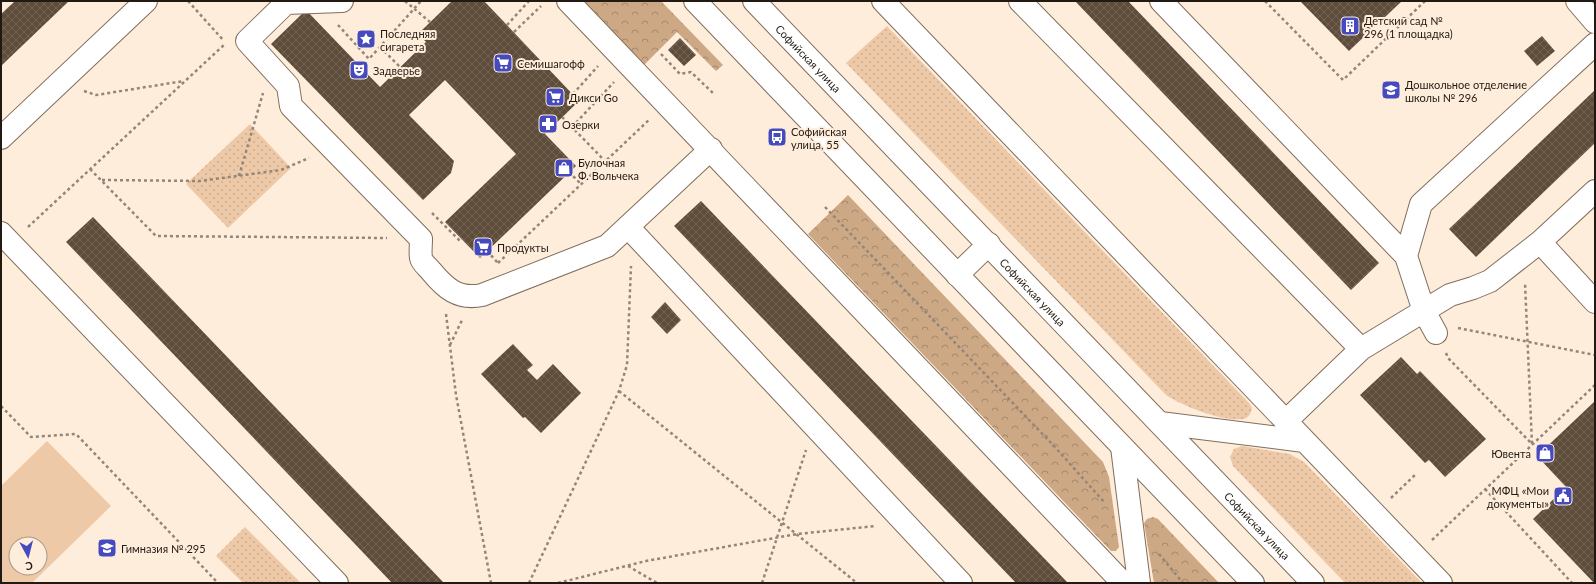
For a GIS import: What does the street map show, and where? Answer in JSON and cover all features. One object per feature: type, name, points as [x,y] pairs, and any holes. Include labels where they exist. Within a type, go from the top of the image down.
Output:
[{"type":"street","points":[[1,138],[146,1]]},
{"type":"street","points":[[342,1],[286,3],[247,41],[288,86],[291,106],[421,239],[421,259],[449,290],[456,294],[474,296],[607,246],[711,149]]},
{"type":"street","points":[[568,1],[711,149],[1123,583]]},
{"type":"street","points":[[695,1],[1252,583]]},
{"type":"street","name":"Софийская улица","points":[[754,1],[1313,583]]},
{"type":"street","points":[[883,1],[1441,583]]},
{"type":"street","points":[[1020,1],[1361,349]]},
{"type":"street","points":[[1161,1],[1406,256],[1430,322]]},
{"type":"street","points":[[1577,1],[1595,22]]},
{"type":"street","points":[[1406,256],[1421,204],[1595,44]]},
{"type":"street","points":[[1286,421],[1361,349],[1430,322],[1450,295],[1490,281],[1532,248],[1595,191]]},
{"type":"street","points":[[628,227],[961,583]]},
{"type":"street","points":[[7,239],[337,583]]},
{"type":"street","points":[[957,276],[989,244]]},
{"type":"street","points":[[1532,248],[1595,302]]},
{"type":"street","points":[[1160,423],[1304,441]]},
{"type":"street","points":[[1122,447],[1139,583]]},
{"type":"path","points":[[7,239],[26,228],[226,43],[188,1]]},
{"type":"path","points":[[405,1],[430,22]]},
{"type":"path","points":[[318,3],[370,59],[421,1]]},
{"type":"path","points":[[507,25],[529,1]]},
{"type":"path","points":[[1265,1],[1343,80],[1424,1]]},
{"type":"path","points":[[514,32],[541,6]]},
{"type":"path","points":[[380,47],[400,67]]},
{"type":"path","points":[[661,54],[680,74],[691,72],[715,95]]},
{"type":"path","points":[[573,94],[598,65]]},
{"type":"path","points":[[239,176],[271,68]]},
{"type":"path","points":[[67,75],[85,93],[96,96],[185,81]]},
{"type":"path","points":[[572,127],[614,82]]},
{"type":"path","points":[[562,117],[605,162]]},
{"type":"path","points":[[494,266],[650,119]]},
{"type":"path","points":[[101,180],[200,181],[281,170],[331,147]]},
{"type":"path","points":[[90,169],[156,236],[384,239],[413,231]]},
{"type":"path","points":[[569,172],[581,184]]},
{"type":"path","points":[[825,207],[1054,446],[1110,509],[1148,540],[1183,583]]},
{"type":"path","points":[[432,213],[460,241],[462,239]]},
{"type":"path","points":[[529,583],[619,391],[627,365],[630,341],[631,268],[628,227]]},
{"type":"path","points":[[1532,248],[1528,342],[1532,444]]},
{"type":"path","points":[[487,251],[498,263]]},
{"type":"path","points":[[449,290],[445,303],[456,395],[490,583]]},
{"type":"path","points":[[450,346],[474,296]]},
{"type":"path","points":[[1430,322],[1595,355]]},
{"type":"path","points":[[1430,322],[1448,358],[1532,444]]},
{"type":"path","points":[[1430,541],[1595,385]]},
{"type":"path","points":[[619,391],[857,583]]},
{"type":"path","points":[[1,406],[31,437],[76,434],[218,583]]},
{"type":"path","points":[[762,583],[814,426]]},
{"type":"path","points":[[1390,499],[1416,474]]},
{"type":"path","points":[[1485,489],[1572,583]]},
{"type":"path","points":[[558,583],[628,566],[797,534],[904,522]]},
{"type":"path","points":[[628,566],[657,583]]},
{"type":"shaded area","points":[[887,26],[1250,404],[1252,408],[1248,416],[1243,419],[1235,419],[1214,416],[1182,404],[1166,395],[846,63]]},
{"type":"shaded area","points":[[250,124],[291,168],[228,228],[186,184]]},
{"type":"shaded area","points":[[47,441],[111,506],[48,567],[48,536],[8,536],[8,576],[39,576],[32,583],[1,583],[1,486]]},
{"type":"shaded area","points":[[1242,446],[1290,454],[1304,462],[1422,583],[1345,583],[1233,466],[1230,457],[1234,449]]},
{"type":"shaded area","points":[[245,527],[301,583],[243,583],[216,556]]},
{"type":"green space","points":[[583,1],[661,1],[723,65],[716,71],[677,32],[644,65]]},
{"type":"green space","points":[[848,195],[1103,462],[1109,477],[1119,547],[1116,551],[1111,551],[808,234]]},
{"type":"green space","points":[[1153,517],[1158,519],[1219,583],[1154,583],[1144,523],[1147,519]]},
{"type":"building","points":[[15,1],[69,1],[1,66],[1,14]]},
{"type":"building","points":[[452,1],[484,1],[579,101],[545,134],[576,166],[480,258],[445,222],[516,154],[445,80],[409,115],[454,161],[451,173],[423,200],[271,44],[306,10],[380,87],[426,42],[418,34]]},
{"type":"building","points":[[1075,1],[1128,1],[1379,263],[1351,290]]},
{"type":"building","name":"Детский сад № 296 (1 площадка)","points":[[1300,1],[1402,1],[1349,51]]},
{"type":"building","points":[[1542,36],[1555,51],[1537,66],[1524,51]]},
{"type":"building","points":[[680,38],[696,55],[684,66],[668,50]]},
{"type":"building","points":[[1595,90],[1595,143],[1476,257],[1449,229]]},
{"type":"building","points":[[701,201],[1068,583],[1016,583],[674,226]]},
{"type":"building","points":[[93,217],[444,583],[392,583],[66,242]]},
{"type":"building","points":[[665,302],[681,320],[667,334],[651,317]]},
{"type":"building","points":[[513,344],[533,365],[527,370],[537,380],[553,364],[581,393],[541,433],[525,417],[523,418],[481,374]]},
{"type":"building","points":[[1401,357],[1417,374],[1420,371],[1486,439],[1445,477],[1429,460],[1425,463],[1360,395]]},
{"type":"building","points":[[1595,401],[1594,583],[1533,519],[1566,487],[1537,456]]},
{"type":"place","name":"Детский сад № 296 (1 площадка)","points":[[1350,26]]},
{"type":"place","name":"Последняя сигарета","points":[[366,39]]},
{"type":"place","name":"Семишагофф","points":[[503,63]]},
{"type":"place","name":"Задверье","points":[[359,70]]},
{"type":"place","name":"Дошкольное отделение школы № 296","points":[[1391,90]]},
{"type":"place","name":"Дикси Go","points":[[555,97]]},
{"type":"place","name":"Озерки","points":[[548,124]]},
{"type":"place","name":"Софийская улица, 55","points":[[777,137]]},
{"type":"place","name":"Булочная Ф. Вольчека","points":[[564,168]]},
{"type":"place","name":"Продукты","points":[[483,247]]},
{"type":"place","name":"Ювента","points":[[1545,453]]},
{"type":"place","name":"МФЦ «Мои документы»","points":[[1563,496]]},
{"type":"place","name":"Гимназия № 295","points":[[107,548]]}]
